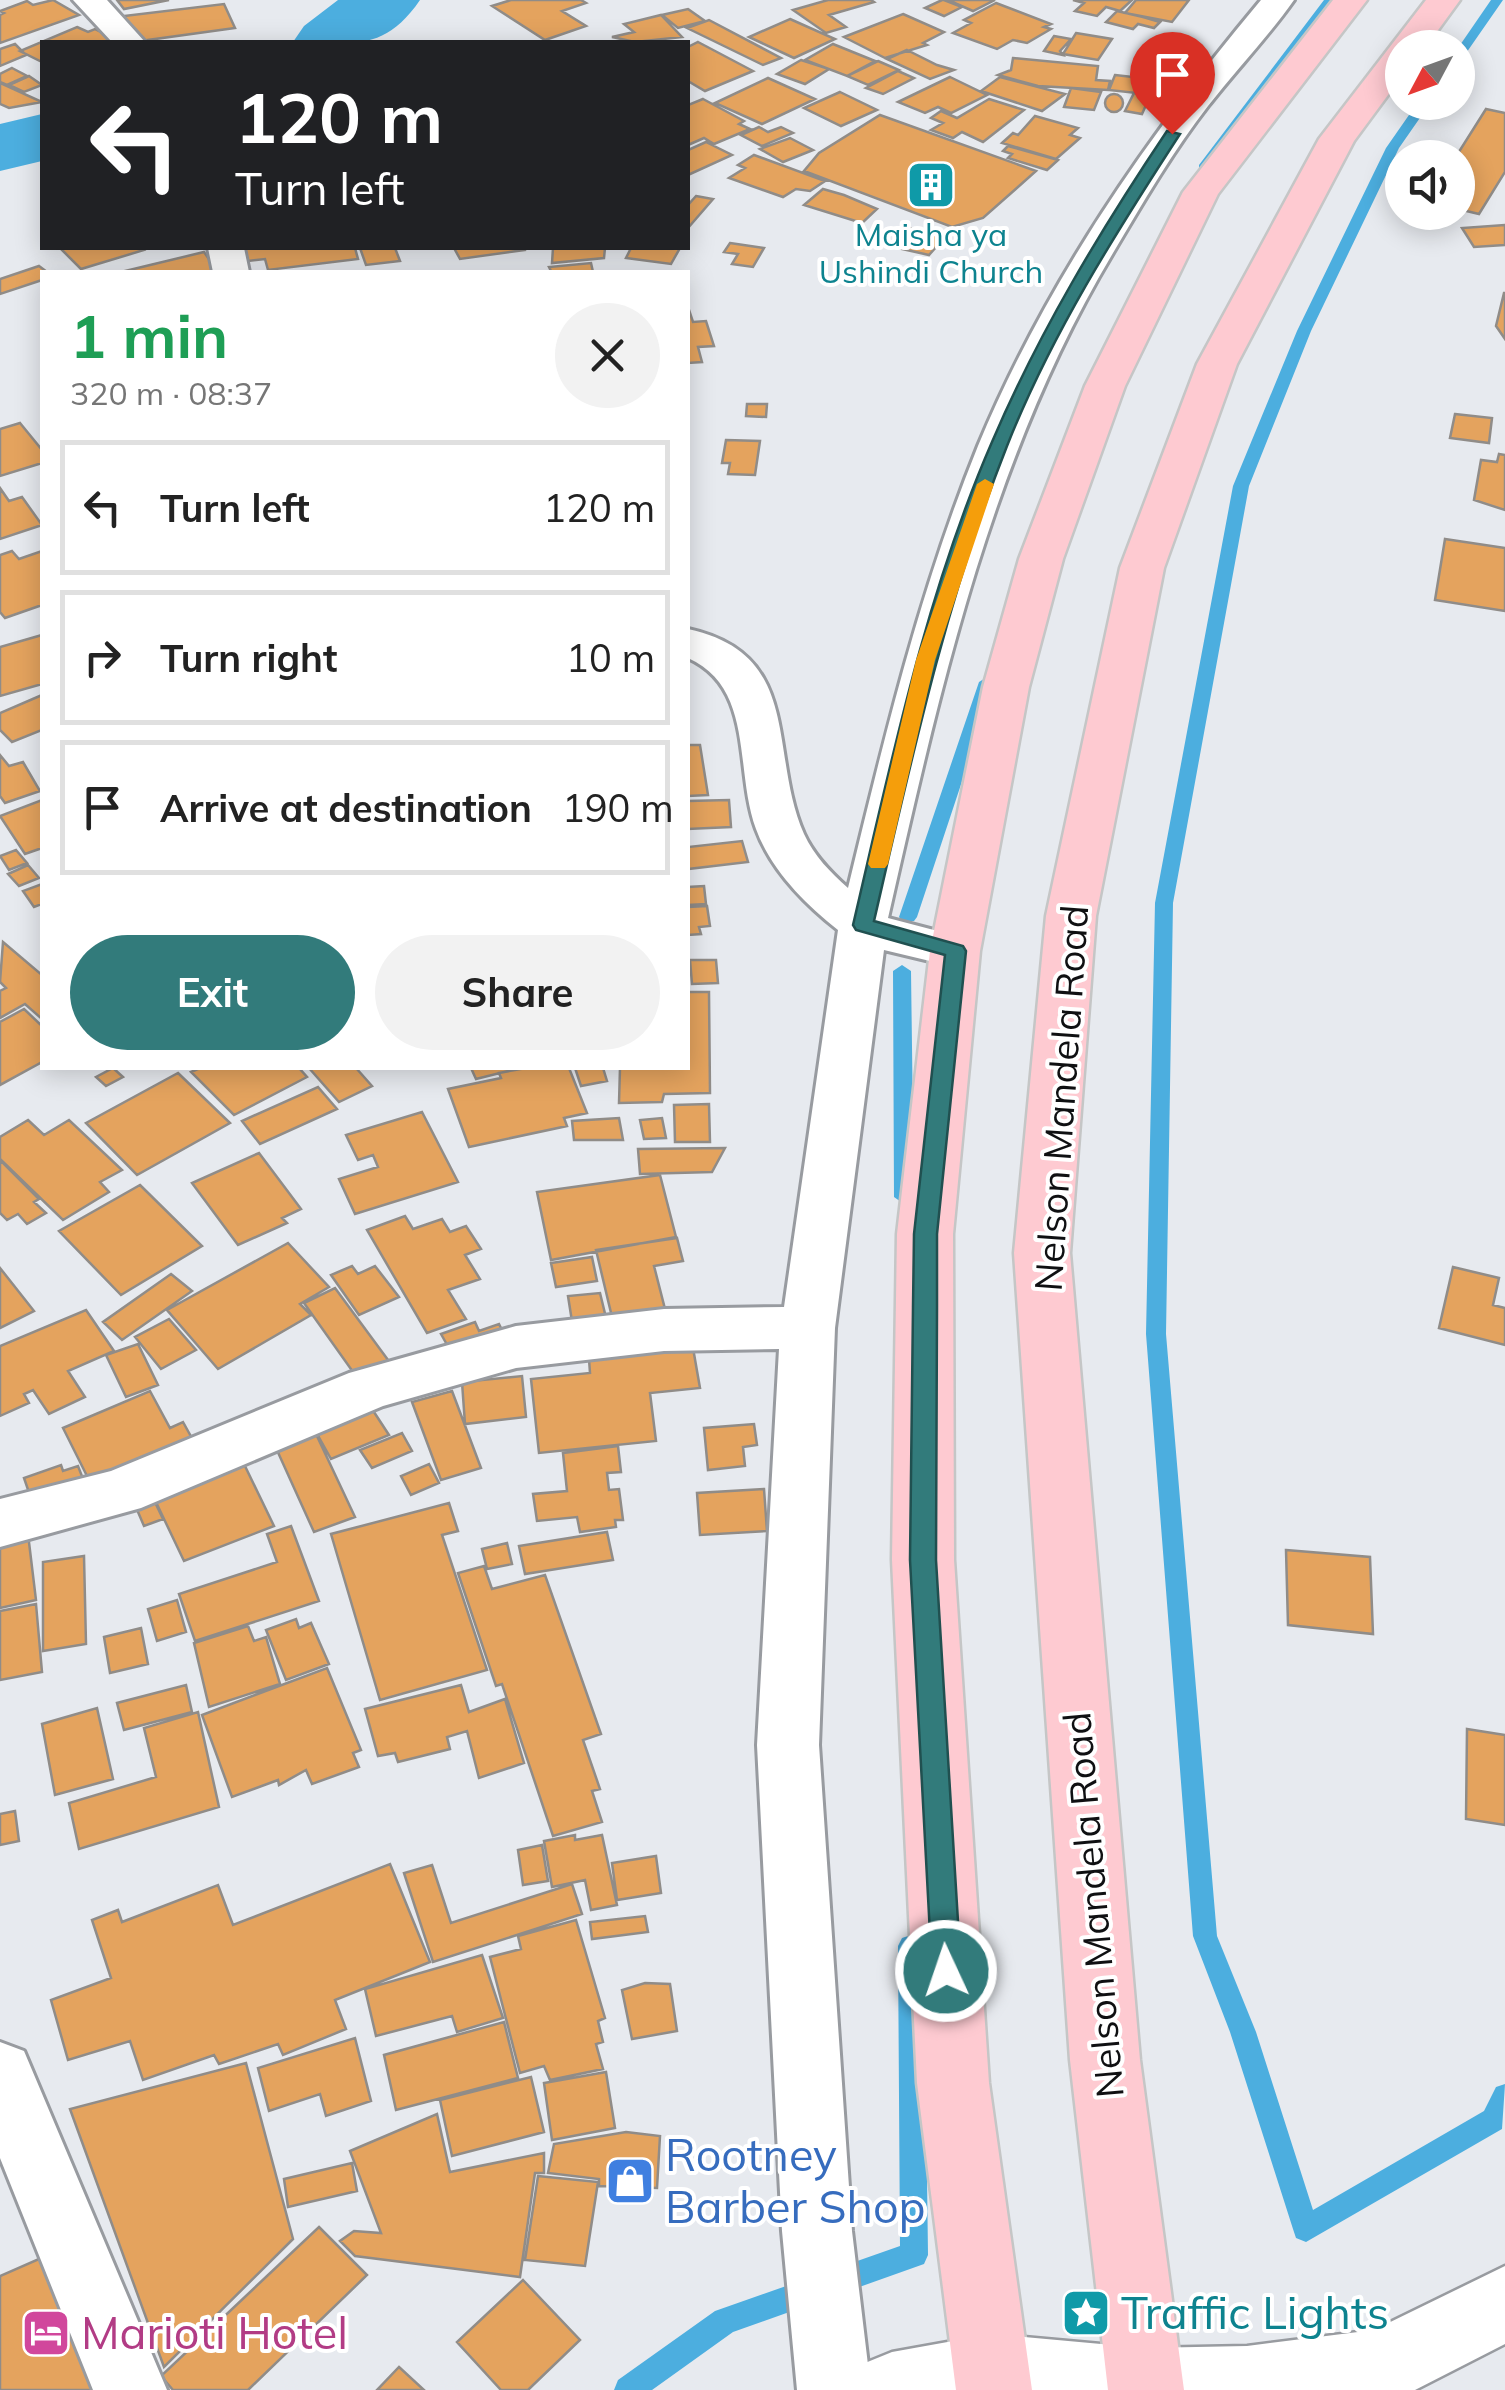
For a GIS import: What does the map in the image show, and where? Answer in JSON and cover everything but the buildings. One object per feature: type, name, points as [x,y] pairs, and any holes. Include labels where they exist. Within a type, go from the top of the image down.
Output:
[{"type":"main road","points":[[993,2381],[953,2083],[923,1560],[926,1234],[956,951],[1006,686],[1040,558],[1105,386],[1201,192],[1350,0]]},
{"type":"main road","name":"Nelson Mandela Road","points":[[1420,30],[1443,0]]},
{"type":"main road","name":"Nelson Mandela Road","points":[[1146,2388],[1105,2060],[1042,1254],[1071,916],[1142,568],[1217,364],[1336,138],[1385,75]]},
{"type":"street","points":[[89,0],[127,40]]},
{"type":"street","points":[[834,2390],[816,2231],[788,1745],[808,1328],[863,925],[925,660],[998,446],[1045,344],[1094,254],[1192,104],[1278,0]]},
{"type":"street","points":[[690,643],[716,651],[740,672],[756,699],[762,770],[780,833],[806,874],[863,925],[956,951]]},
{"type":"street","points":[[0,1523],[121,1492],[369,1388],[516,1347],[664,1330],[808,1328]]},
{"type":"street","points":[[0,2074],[130,2390]]},
{"type":"street","points":[[892,2390],[993,2381],[1146,2388],[1246,2384],[1380,2367],[1505,2304]]},
{"type":"waterway","points":[[333,40],[384,0]]},
{"type":"waterway","points":[[1204,168],[1330,0]]},
{"type":"waterway","points":[[1475,32],[1497,0]]},
{"type":"waterway","points":[[1412,120],[1393,148],[1304,331],[1241,486],[1164,903],[1156,1334],[1205,1936],[1243,2032],[1306,2229],[1493,2120],[1505,2096]]},
{"type":"waterway","points":[[0,148],[40,138]]},
{"type":"waterway","points":[[908,917],[987,682]]},
{"type":"waterway","points":[[902,971],[904,1197]]},
{"type":"waterway","points":[[628,2390],[725,2321],[914,2255],[911,1946]]},
{"type":"slow traffic","points":[[878,864],[925,660],[985,484]]},
{"type":"place","name":"Maisha ya Ushindi Church","points":[[931,185]]},
{"type":"place","name":"Rootney Barber Shop","points":[[630,2181]]},
{"type":"place","name":"Traffic Lights","points":[[1086,2313]]},
{"type":"place","name":"Marioti Hotel","points":[[46,2333]]},
{"type":"route","points":[[946,1971],[923,1560],[925,1307],[926,1234],[956,951],[863,925],[925,660],[998,446],[1045,344],[1094,254],[1172,134]]}]
